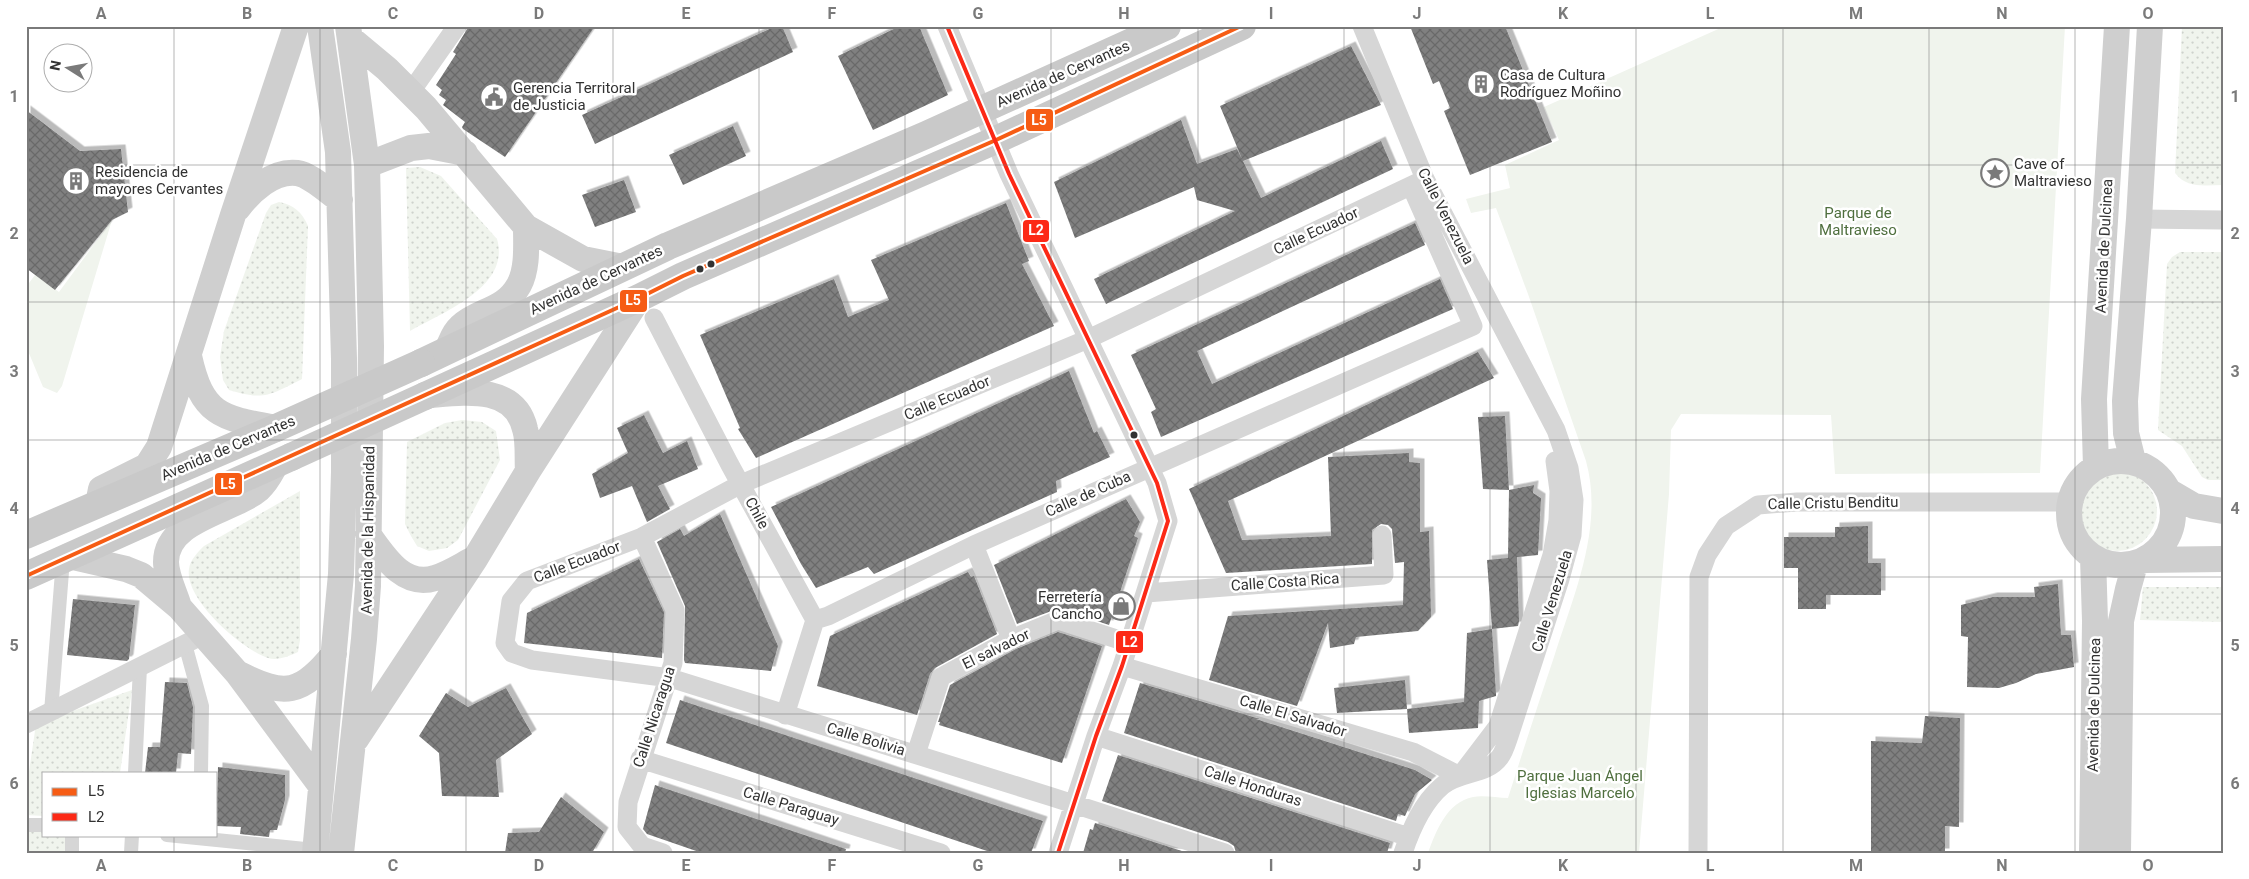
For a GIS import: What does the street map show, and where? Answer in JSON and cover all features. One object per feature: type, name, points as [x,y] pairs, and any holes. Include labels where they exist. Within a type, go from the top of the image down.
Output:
[{"type":"main road","points":[[98,504],[101,489],[147,466],[153,458],[190,356],[233,215],[296,26]]},
{"type":"main road","name":"Avenida de la Hispanidad","points":[[315,852],[341,574],[344,472],[344,359],[338,152],[320,26]]},
{"type":"main road","name":"Avenida de Cervantes","points":[[26,535],[276,428],[420,363],[623,267],[982,110],[1167,26]]},
{"type":"main road","name":"Avenida de Cervantes","points":[[26,576],[425,396],[647,308],[692,272],[996,140],[1242,26]]},
{"type":"main road","name":"Avenida de Dulcinea","points":[[2096,467],[2094,399],[2117,26]]},
{"type":"main road","name":"Avenida de Dulcinea","points":[[2133,461],[2126,433],[2125,401],[2139,219],[2150,26]]},
{"type":"main road","points":[[349,33],[410,93],[465,153],[526,227],[583,259],[623,267]]},
{"type":"main road","name":"Avenida de la Hispanidad","points":[[341,853],[368,586],[371,346],[367,166],[349,33]]},
{"type":"main road","points":[[367,166],[411,148],[429,146],[465,153]]},
{"type":"main road","points":[[233,215],[257,188],[277,176],[285,174],[298,173],[340,200]]},
{"type":"main road","points":[[447,350],[454,333],[461,325],[503,304],[520,284],[525,261],[526,227]]},
{"type":"main road","points":[[353,744],[475,559],[528,471],[647,308]]},
{"type":"main road","points":[[190,356],[195,380],[213,409],[240,421],[276,428]]},
{"type":"main road","points":[[425,396],[471,392],[485,394],[496,396],[516,409],[526,430],[528,471]]},
{"type":"main road","points":[[284,460],[258,490],[179,531],[169,545],[166,563],[179,607],[195,639],[238,674],[321,786]]},
{"type":"main road","points":[[2223,511],[2194,506],[2170,492],[2157,474],[2144,465],[2133,461],[2118,460],[2096,467],[2082,478],[2070,502],[2069,513],[2072,531],[2081,547],[2093,557],[2103,562],[2124,566],[2140,562],[2223,559]]},
{"type":"main road","points":[[2140,562],[2154,554],[2169,535],[2174,515],[2170,492]]},
{"type":"main road","points":[[368,534],[388,562],[411,578],[434,579],[475,559]]},
{"type":"main road","points":[[66,557],[126,569],[141,575],[179,607]]},
{"type":"main road","name":"Avenida de Dulcinea","points":[[2092,853],[2095,621],[2093,557]]},
{"type":"main road","name":"Avenida de Dulcinea","points":[[2118,853],[2121,620],[2140,562]]},
{"type":"main road","points":[[238,674],[275,689],[300,686],[316,675],[334,654]]},
{"type":"street","points":[[410,93],[457,26]]},
{"type":"street","points":[[947,26],[1010,174],[1157,483],[1168,521],[1122,666],[1096,736],[1058,853]]},
{"type":"street","name":"Calle Venezuela","points":[[1362,26],[1418,182],[1540,401],[1553,449],[1559,491],[1558,520],[1552,555],[1498,726],[1460,776],[1443,785],[1425,804],[1406,845]]},
{"type":"street","name":"Calle de Cuba","points":[[815,620],[828,616],[974,545],[1473,326],[1418,182]]},
{"type":"street","name":"Calle Ecuador","points":[[505,643],[511,601],[527,581],[642,537],[741,484],[1088,339],[1418,182]]},
{"type":"street","points":[[2139,219],[2223,220]]},
{"type":"street","name":"Chile","points":[[647,308],[725,457],[815,620]]},
{"type":"street","name":"Calle Cristu Benditu","points":[[1698,853],[1699,577],[1706,555],[1726,526],[1758,505],[1797,502],[2070,502]]},
{"type":"street","name":"Calle Costa Rica","points":[[1146,592],[1384,575],[1382,535]]},
{"type":"street","name":"Calle Nicaragua","points":[[642,537],[675,610],[673,663],[670,678],[640,758],[628,802],[626,827],[642,846],[663,853]]},
{"type":"street","points":[[974,545],[1011,639]]},
{"type":"street","points":[[51,712],[66,557]]},
{"type":"street","points":[[785,715],[815,620]]},
{"type":"street","name":"El salvador","points":[[916,754],[941,677],[1011,639],[1058,620],[1129,643]]},
{"type":"street","points":[[26,724],[195,639],[202,706],[201,772]]},
{"type":"street","name":"Calle Bolivia","points":[[505,643],[512,653],[532,660],[670,678],[1225,853]]},
{"type":"street","name":"Calle El Salvador","points":[[1122,666],[1413,752],[1460,776]]},
{"type":"street","points":[[135,772],[140,667]]},
{"type":"street","name":"Calle Honduras","points":[[1096,736],[1406,845]]},
{"type":"street","name":"Calle Paraguay","points":[[640,758],[941,853]]},
{"type":"street","points":[[26,825],[42,825]]},
{"type":"street","points":[[72,836],[72,853]]},
{"type":"street","points":[[131,853],[132,836]]},
{"type":"street","points":[[172,836],[209,843],[315,852]]},
{"type":"green space","name":"Parque de Maltravieso","points":[[1725,26],[2065,26],[2040,473],[1835,474],[1831,415],[1681,414],[1671,430],[1669,494],[1639,853],[1428,853],[1439,827],[1449,811],[1456,805],[1473,797],[1508,798],[1578,585],[1589,535],[1591,511],[1591,486],[1586,461],[1496,208],[1471,213],[1466,199],[1510,188],[1505,165],[1559,140],[1544,107]]},
{"type":"green space","points":[[2182,26],[2223,26],[2223,185],[2191,184],[2185,182],[2175,173]]},
{"type":"green space","points":[[420,167],[441,176],[497,239],[499,256],[494,271],[471,296],[410,331],[406,168]]},
{"type":"green space","points":[[279,202],[297,210],[308,226],[302,379],[267,395],[259,396],[229,390],[223,380],[220,357],[224,331],[266,213],[271,205]]},
{"type":"green space","points":[[112,220],[62,386],[57,393],[43,387],[26,346],[26,287],[35,275],[59,292]]},
{"type":"green space","points":[[2180,252],[2223,252],[2223,480],[2208,480],[2202,477],[2182,446],[2158,430],[2167,264],[2172,257]]},
{"type":"green space","points":[[462,420],[482,422],[496,431],[500,460],[458,540],[447,548],[429,551],[417,546],[405,524],[407,442],[445,423]]},
{"type":"green space","points":[[2109,471],[2125,471],[2146,482],[2157,503],[2157,519],[2146,540],[2125,551],[2109,551],[2095,545],[2083,533],[2077,519],[2077,503],[2083,489],[2095,477]]},
{"type":"green space","points":[[300,491],[300,640],[298,652],[283,658],[272,659],[244,645],[230,634],[205,608],[195,594],[190,581],[189,569],[193,559],[204,546]]},
{"type":"green space","points":[[2143,587],[2223,587],[2223,622],[2140,620]]},
{"type":"green space","points":[[132,690],[120,772],[42,772],[42,816],[26,815],[26,792],[36,724]]},
{"type":"green space","points":[[28,830],[42,832],[42,836],[68,836],[67,853],[26,853]]},
{"type":"building","name":"Gerencia Territoral de Justicia","points":[[469,26],[595,26],[505,157],[463,129],[462,127],[465,122],[443,105],[446,100],[439,95],[442,90],[436,85],[456,54],[453,52]]},
{"type":"building","points":[[776,26],[782,26],[793,52],[595,144],[582,115]]},
{"type":"building","points":[[900,26],[919,26],[948,95],[873,130],[838,56]]},
{"type":"building","name":"Casa de Cultura Rodríguez Moñino","points":[[1410,26],[1505,26],[1552,142],[1470,175],[1444,111],[1450,108],[1439,81],[1433,84]]},
{"type":"building","points":[[1351,46],[1381,105],[1243,161],[1261,198],[1381,141],[1393,169],[1106,304],[1094,279],[1235,211],[1197,200],[1194,187],[1075,238],[1054,182],[1181,120],[1197,164],[1237,149],[1242,159],[1220,106]]},
{"type":"building","name":"Residencia de mayores Cervantes","points":[[26,110],[80,151],[121,149],[128,212],[112,220],[55,290],[26,268]]},
{"type":"building","points":[[733,126],[746,156],[683,185],[669,155]]},
{"type":"building","points":[[624,180],[636,212],[595,227],[582,195]]},
{"type":"building","points":[[1006,203],[1029,261],[1022,264],[1054,326],[756,458],[738,429],[740,428],[700,335],[834,279],[848,317],[889,300],[871,260]]},
{"type":"building","points":[[1415,223],[1425,245],[1197,351],[1212,384],[1440,279],[1453,309],[1161,437],[1151,412],[1156,409],[1131,355]]},
{"type":"building","points":[[1478,352],[1494,378],[1228,501],[1242,540],[1331,536],[1328,457],[1409,453],[1409,462],[1420,463],[1420,532],[1429,531],[1431,617],[1418,631],[1356,637],[1354,644],[1330,648],[1328,623],[1297,706],[1209,680],[1228,616],[1403,605],[1404,562],[1395,563],[1392,529],[1388,525],[1381,524],[1372,530],[1372,564],[1226,573],[1189,489]]},
{"type":"building","points":[[1069,371],[1094,433],[1097,431],[1110,457],[1056,481],[1057,492],[874,574],[868,567],[816,588],[771,507]]},
{"type":"building","points":[[644,415],[663,453],[687,441],[698,469],[658,486],[670,509],[647,522],[632,486],[600,498],[592,474],[628,453],[617,428]]},
{"type":"building","points":[[1505,416],[1509,490],[1483,489],[1478,417]]},
{"type":"building","points":[[1534,485],[1533,493],[1541,498],[1538,555],[1508,558],[1509,490]]},
{"type":"building","points":[[1126,499],[1140,522],[1134,536],[1138,538],[1109,625],[1061,609],[1017,624],[994,565]]},
{"type":"building","points":[[720,514],[778,646],[771,671],[685,663],[684,660],[685,606],[657,542],[680,529],[684,536]]},
{"type":"building","points":[[1868,526],[1868,563],[1881,563],[1881,595],[1826,595],[1826,609],[1798,609],[1798,568],[1784,568],[1784,537],[1835,537],[1835,527]]},
{"type":"building","points":[[1517,557],[1518,626],[1492,629],[1487,560]]},
{"type":"building","points":[[639,559],[664,612],[662,658],[524,643],[527,613]]},
{"type":"building","points":[[968,572],[971,577],[974,576],[997,634],[935,668],[930,674],[917,715],[817,686],[830,636]]},
{"type":"building","points":[[2058,584],[2061,635],[2071,635],[2074,667],[2036,674],[1999,688],[1967,687],[1968,637],[1961,636],[1961,605],[1993,597],[2035,597],[2034,587]]},
{"type":"building","points":[[73,599],[135,605],[129,659],[127,661],[67,655]]},
{"type":"building","points":[[1492,629],[1496,696],[1479,701],[1478,728],[1409,733],[1407,709],[1464,702],[1467,633]]},
{"type":"building","points":[[1058,632],[1102,646],[1062,763],[939,725],[940,722],[938,722],[950,685],[1016,649]]},
{"type":"building","points":[[1405,680],[1407,709],[1337,713],[1334,688]]},
{"type":"building","points":[[165,682],[187,683],[193,707],[191,754],[178,753],[176,772],[145,772],[148,747],[160,747]]},
{"type":"building","points":[[1140,683],[1260,719],[1256,719],[1415,770],[1432,780],[1415,794],[1405,816],[1398,814],[1396,821],[1124,733]]},
{"type":"building","points":[[506,688],[532,734],[496,760],[499,797],[442,796],[439,753],[419,736],[446,693],[468,707]]},
{"type":"building","points":[[680,700],[1043,821],[1031,853],[993,853],[666,743]]},
{"type":"building","points":[[1925,716],[1960,718],[1959,827],[1945,826],[1945,853],[1871,853],[1871,741],[1922,743]]},
{"type":"building","points":[[1118,755],[1390,843],[1387,853],[1236,853],[1234,846],[1228,842],[1102,801]]},
{"type":"building","points":[[218,767],[285,775],[285,800],[277,830],[270,830],[269,837],[240,834],[241,827],[218,826]]},
{"type":"building","points":[[655,785],[846,849],[845,853],[702,853],[647,834],[643,829]]},
{"type":"building","points":[[561,797],[604,832],[592,853],[505,853],[508,833],[539,832]]},
{"type":"building","points":[[1095,823],[1188,853],[1083,853],[1090,829],[1093,830]]},
{"type":"transit line","name":"L2","points":[[947,26],[1009,174],[1157,483],[1168,521],[1122,666],[1096,736],[1058,853]]},
{"type":"transit line","name":"L5","points":[[26,576],[639,298],[683,276],[996,140],[1241,26]]},
{"type":"place","name":"Casa de Cultura Rodríguez Moñino","points":[[1481,84]]},
{"type":"place","name":"Gerencia Territoral de Justicia","points":[[494,97]]},
{"type":"place","name":"Cave of Maltravieso","points":[[1995,173]]},
{"type":"place","name":"Residencia de mayores Cervantes","points":[[76,181]]},
{"type":"place","name":"Ferretería Cancho","points":[[1121,606]]},
{"type":"park label","name":"Parque Juan Ángel Iglesias Marcelo","points":[[1580,784]]}]
